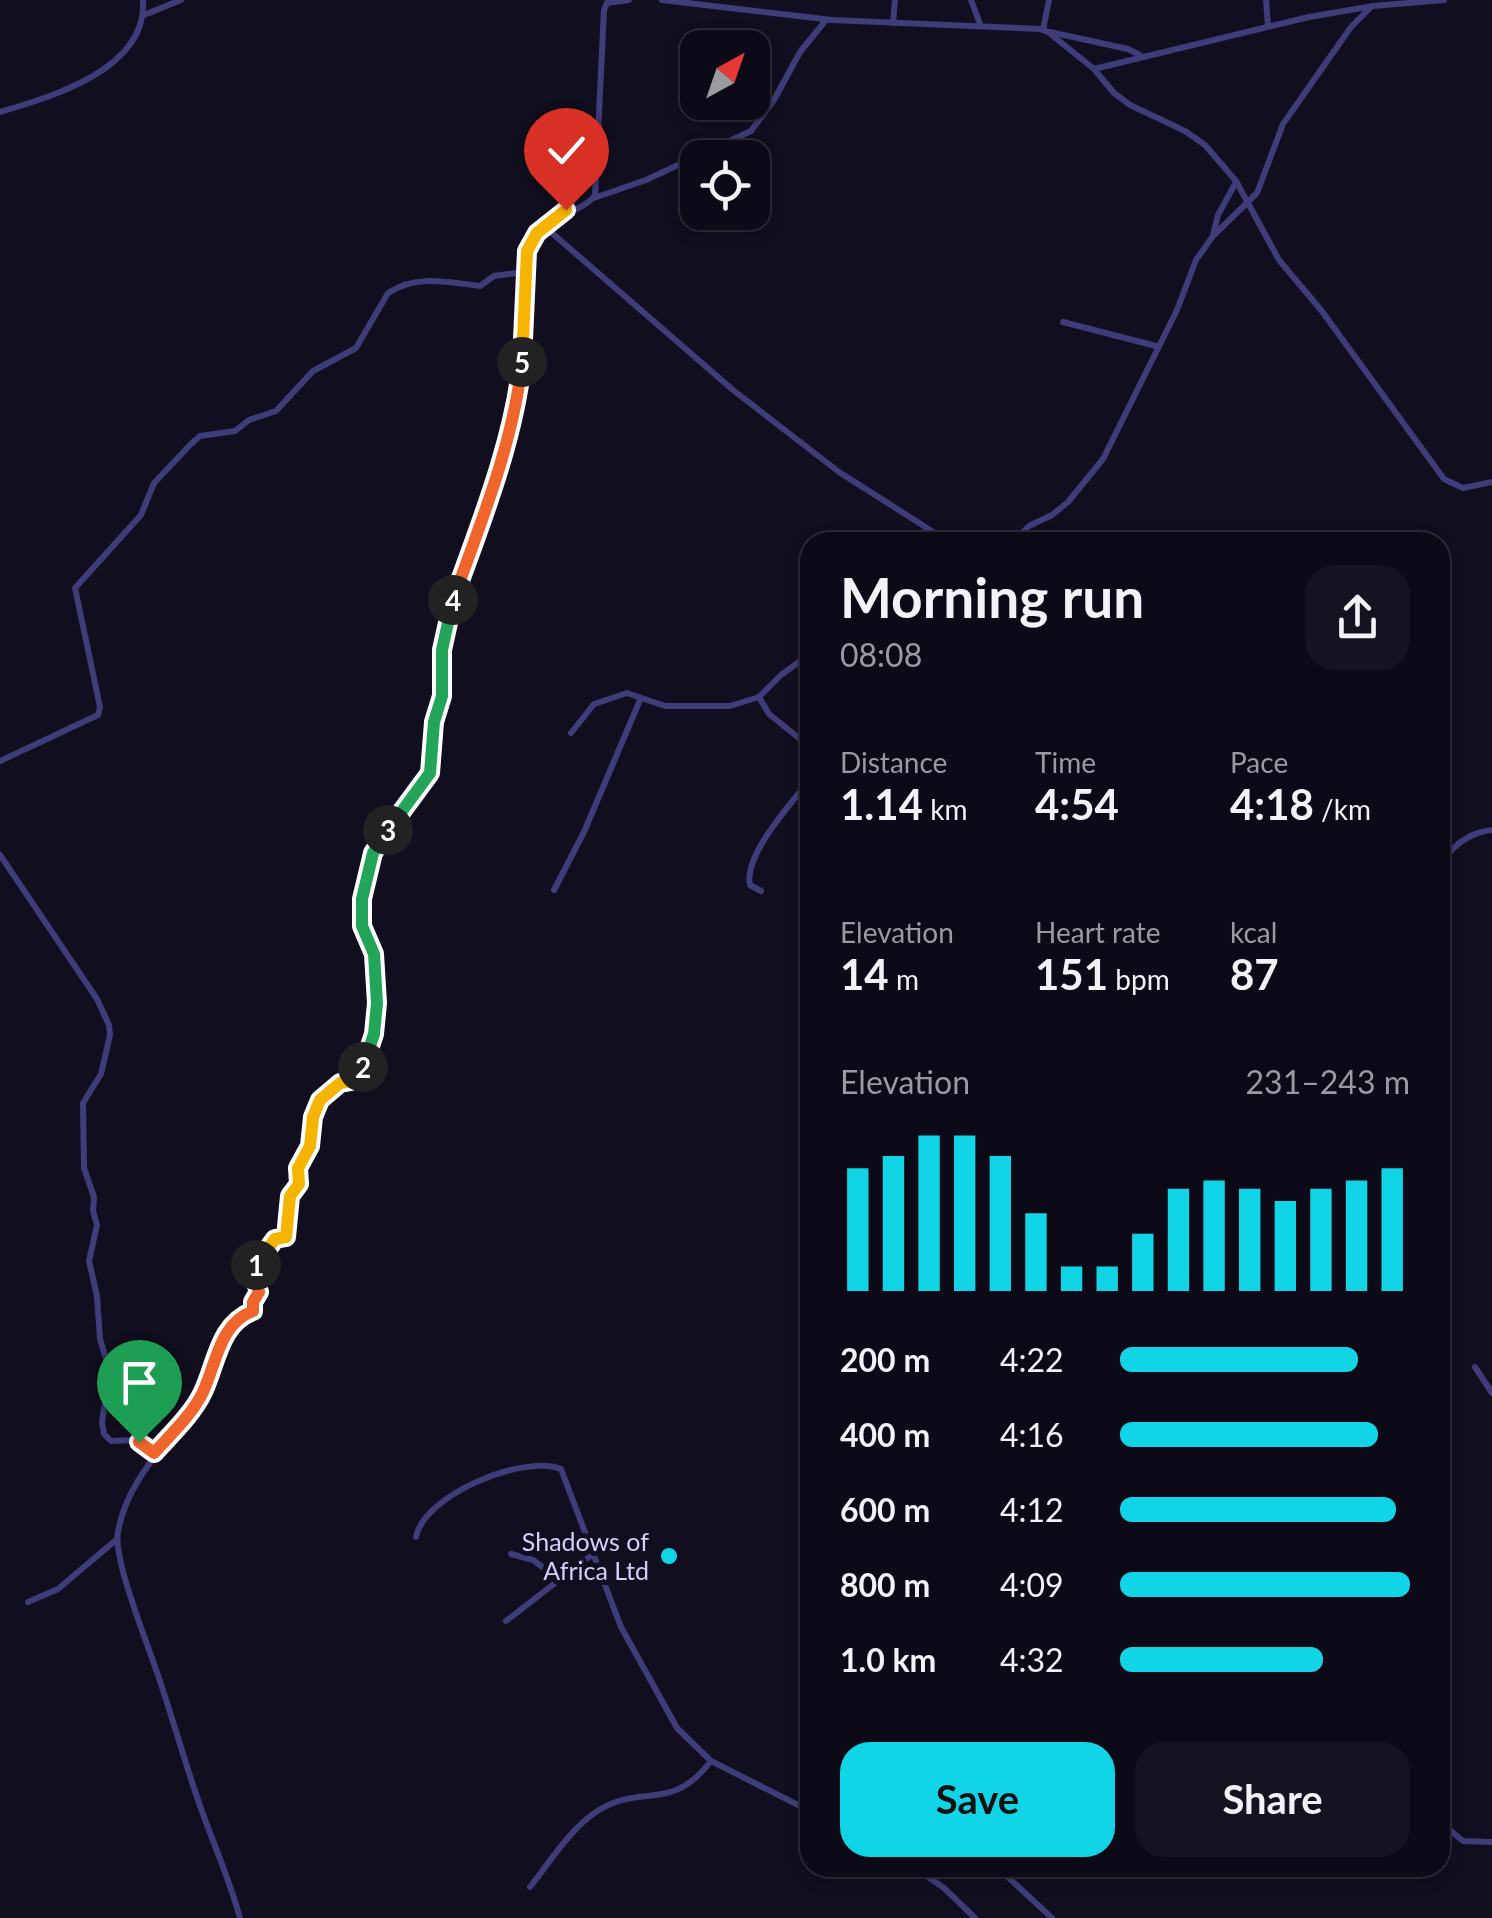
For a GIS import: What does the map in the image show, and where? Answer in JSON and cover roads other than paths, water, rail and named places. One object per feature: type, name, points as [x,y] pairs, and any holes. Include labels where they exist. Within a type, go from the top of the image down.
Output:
[{"type":"street","points":[[0,112],[93,77],[124,49],[144,15],[143,0]]},
{"type":"street","points":[[144,15],[181,0]]},
{"type":"street","points":[[593,199],[604,10],[608,3],[629,0]]},
{"type":"street","points":[[662,0],[826,20],[980,24],[1045,31],[1128,48],[1140,56]]},
{"type":"street","points":[[893,24],[895,0]]},
{"type":"street","points":[[971,0],[980,24]]},
{"type":"street","points":[[1045,31],[1049,0]]},
{"type":"street","points":[[1266,0],[1268,26]]},
{"type":"street","points":[[1094,68],[1268,26],[1373,6],[1444,0]]},
{"type":"street","points":[[1022,532],[1068,502],[1103,460],[1177,310],[1190,271],[1212,236],[1261,186],[1282,124],[1352,27],[1373,6]]},
{"type":"street","points":[[240,1918],[130,1595],[117,1539],[123,1511],[154,1453],[168,1441],[201,1395],[211,1376],[220,1342],[238,1318],[253,1311],[259,1292],[255,1280],[257,1263],[275,1239],[286,1237],[290,1196],[299,1184],[298,1168],[310,1146],[313,1117],[320,1100],[340,1083],[351,1081],[366,1059],[374,1034],[377,1003],[374,954],[362,926],[364,885],[376,847],[430,773],[434,722],[442,696],[442,650],[452,603],[481,521],[519,390],[524,272],[532,240],[556,216],[751,131],[774,100],[800,52],[826,20]]},
{"type":"street","points":[[1045,31],[1094,68],[1114,93],[1130,105],[1186,131],[1204,145],[1236,182],[1279,260],[1321,310],[1430,463],[1453,485],[1463,488],[1492,482]]},
{"type":"street","points":[[1212,236],[1218,215],[1236,182]]},
{"type":"street","points":[[544,226],[732,390],[838,472],[932,532]]},
{"type":"street","points":[[0,761],[98,715],[100,707],[75,588],[141,515],[154,483],[191,444],[200,436],[232,432],[249,420],[276,411],[313,371],[356,348],[388,293],[396,288],[420,281],[480,286],[494,276],[524,272]]},
{"type":"street","points":[[1063,322],[1156,346]]},
{"type":"street","points":[[571,734],[594,704],[626,693],[665,706],[730,706],[758,697],[800,661]]},
{"type":"street","points":[[758,697],[769,714],[800,739]]},
{"type":"street","points":[[554,890],[584,832],[640,700]]},
{"type":"street","points":[[761,892],[748,881],[760,846],[800,793]]},
{"type":"street","points":[[1450,852],[1482,831],[1492,830]]},
{"type":"street","points":[[0,856],[96,999],[109,1025],[102,1074],[82,1102],[84,1168],[94,1196],[97,1225],[89,1260],[108,1382],[102,1422],[104,1434],[111,1441],[133,1440],[154,1453]]},
{"type":"street","points":[[1475,1367],[1492,1393]]},
{"type":"street","points":[[416,1537],[425,1515],[460,1490],[512,1471],[555,1466],[564,1473],[622,1626],[677,1728],[711,1761],[800,1806]]},
{"type":"street","points":[[28,1602],[58,1589],[117,1539]]},
{"type":"street","points":[[506,1620],[594,1552]]},
{"type":"street","points":[[511,1554],[533,1560],[560,1580]]},
{"type":"street","points":[[530,1887],[596,1812],[622,1800],[681,1790],[711,1761]]},
{"type":"street","points":[[1450,1830],[1468,1843],[1492,1842]]},
{"type":"street","points":[[928,1877],[975,1918]]},
{"type":"street","points":[[1008,1877],[1052,1918]]},
{"type":"place","name":"Shadows of Africa Ltd","points":[[669,1556]]}]
